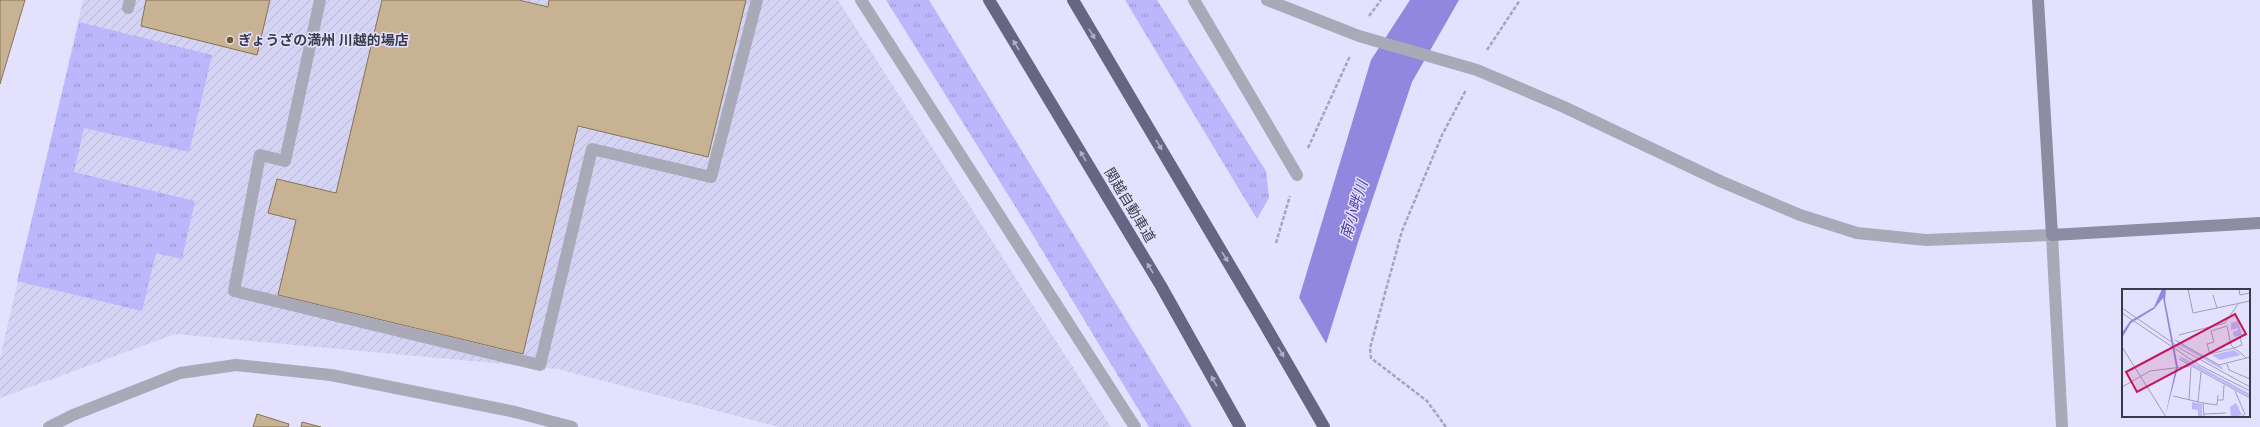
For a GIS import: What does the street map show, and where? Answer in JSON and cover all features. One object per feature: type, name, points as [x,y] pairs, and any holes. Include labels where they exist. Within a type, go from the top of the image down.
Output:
[{"type":"highway","name":"関越自動車道","points":[[989,0],[1161,286],[1240,427]]},
{"type":"highway","points":[[1072,0],[1324,427]]},
{"type":"street","points":[[320,0],[285,161],[260,155],[234,291],[540,365],[592,149],[711,177],[757,0]]},
{"type":"street","points":[[861,0],[1135,427]]},
{"type":"street","points":[[1194,0],[1296,175]]},
{"type":"street","points":[[1267,0],[1363,37],[1471,68],[1564,107],[1720,181],[1800,215],[1857,233],[1926,240],[2052,235],[2260,223]]},
{"type":"street","points":[[2038,0],[2062,427]]},
{"type":"street","points":[[49,427],[73,414],[180,373],[236,366],[331,375],[515,412],[572,427]]},
{"type":"path","points":[[1446,427],[1427,401],[1371,358],[1370,348],[1402,232],[1442,135],[1471,68],[1489,46],[1520,0]]},
{"type":"path","points":[[1276,243],[1296,175],[1363,37]]},
{"type":"shaded area","points":[[83,0],[838,0],[1111,427],[779,427],[558,369],[175,334],[0,398],[0,358]]},
{"type":"green space","points":[[886,0],[929,0],[1192,427],[1149,427],[1025,222]]},
{"type":"green space","points":[[1125,0],[1157,0],[1266,171],[1269,198],[1257,219]]},
{"type":"green space","points":[[79,22],[212,55],[189,152],[84,128],[74,172],[195,201],[182,259],[156,253],[142,311],[17,281]]},
{"type":"water","name":"南小畔川","points":[[1410,0],[1459,0],[1412,82],[1359,239],[1300,427],[1260,427],[1371,60]]},
{"type":"pier","points":[[1297,294],[1327,345],[1302,427],[1258,427]]},
{"type":"building","points":[[0,0],[25,0],[0,84]]},
{"type":"building","name":"ぎょうざの満州 川越的場店","points":[[146,0],[270,0],[257,55],[141,26]]},
{"type":"building","points":[[382,0],[519,0],[548,7],[549,0],[746,0],[708,157],[578,126],[523,354],[278,295],[296,220],[268,213],[277,179],[336,193]]},
{"type":"building","points":[[257,414],[289,424],[288,427],[253,427]]},
{"type":"building","points":[[302,422],[321,427],[301,427]]},
{"type":"place","name":"ぎょうざの満州 川越的場店","points":[[230,40]]}]
